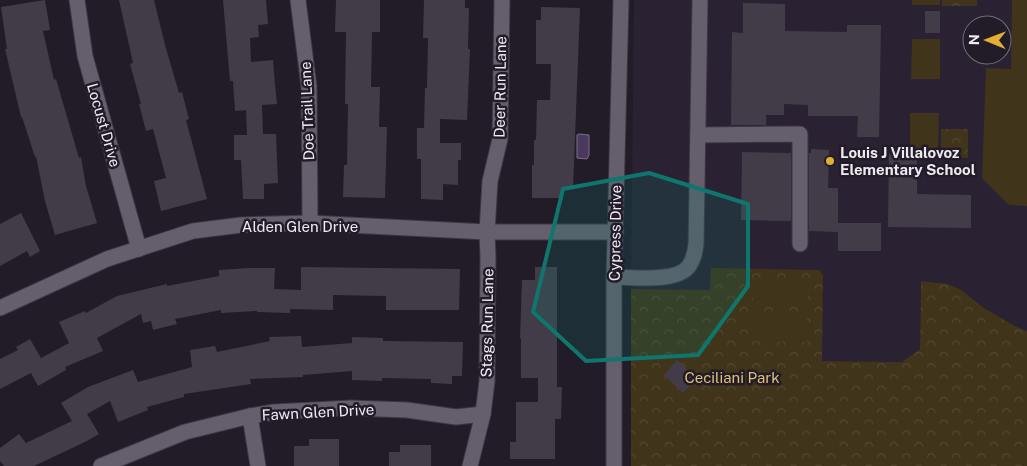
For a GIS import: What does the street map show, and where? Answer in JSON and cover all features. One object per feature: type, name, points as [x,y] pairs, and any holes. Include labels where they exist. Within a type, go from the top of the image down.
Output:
[{"type":"street","name":"Locust Drive","points":[[77,0],[85,56],[139,248]]},
{"type":"street","name":"Doe Trail Lane","points":[[298,0],[310,87],[310,223]]},
{"type":"street","name":"Deer Run Lane","points":[[487,232],[490,181],[500,139],[502,0]]},
{"type":"street","name":"Cypress Drive","points":[[614,466],[614,276],[620,0]]},
{"type":"street","points":[[614,276],[667,277],[677,275],[688,268],[694,258],[696,244],[700,0]]},
{"type":"street","points":[[698,135],[800,134],[800,244]]},
{"type":"street","name":"Alden Glen Drive","points":[[0,308],[107,260],[139,248],[193,231],[241,225],[310,223],[487,232],[616,232]]},
{"type":"street","name":"Stags Run Lane","points":[[470,466],[483,414],[487,381],[487,232]]},
{"type":"street","name":"Fawn Glen Drive","points":[[101,466],[185,432],[274,412],[351,408],[407,410],[456,417],[483,414]]},
{"type":"street","points":[[250,416],[258,466]]},
{"type":"highlighted area","points":[[649,173],[748,204],[748,286],[698,355],[586,361],[533,312],[563,189]]},
{"type":"shaded area","name":"Louis J Villalovoz Elementary School","points":[[634,0],[1027,0],[1027,331],[984,308],[960,289],[948,284],[921,281],[920,349],[902,362],[821,361],[823,275],[711,268],[711,290],[631,289]]},
{"type":"shaded area","points":[[577,135],[589,135],[589,155],[587,159],[577,158]]},
{"type":"green space","points":[[912,0],[940,0],[940,5],[912,5]]},
{"type":"green space","points":[[942,0],[977,0],[977,6],[942,6]]},
{"type":"green space","points":[[1012,0],[1027,0],[1027,206],[1009,205],[982,178],[986,68],[1011,69]]},
{"type":"green space","points":[[912,39],[940,39],[940,79],[911,79]]},
{"type":"green space","points":[[910,113],[939,113],[938,153],[910,153]]},
{"type":"green space","points":[[941,129],[968,129],[968,158],[941,158]]},
{"type":"green space","name":"Ceciliani Park","points":[[711,268],[819,270],[823,275],[822,361],[902,362],[920,349],[921,281],[948,284],[960,289],[984,308],[1027,331],[1027,466],[631,466],[631,289],[710,290]]},
{"type":"green space","points":[[753,280],[808,280],[808,306],[753,306]]},
{"type":"green space","points":[[752,315],[807,316],[807,342],[752,341]]},
{"type":"building","points":[[45,0],[50,30],[43,31],[54,80],[56,79],[79,158],[81,157],[86,186],[97,223],[55,235],[45,201],[36,156],[21,117],[5,49],[7,49],[1,7]]},
{"type":"building","points":[[119,0],[154,0],[179,93],[182,92],[189,119],[186,120],[207,199],[161,211],[154,181],[166,178],[153,129],[146,131],[130,64],[133,63]]},
{"type":"building","points":[[223,0],[266,0],[268,24],[258,25],[259,37],[250,38],[251,62],[273,60],[277,104],[262,105],[263,134],[276,134],[278,183],[264,184],[264,199],[243,199],[241,160],[234,160],[234,135],[247,135],[246,110],[235,111],[233,81],[230,81]]},
{"type":"building","points":[[336,0],[380,0],[380,32],[372,32],[371,87],[380,87],[379,127],[387,127],[385,198],[343,197],[344,165],[347,165],[348,104],[345,104],[346,32],[335,32]]},
{"type":"building","points":[[424,0],[465,0],[465,8],[469,8],[468,49],[470,49],[467,120],[440,119],[440,143],[461,143],[461,160],[458,160],[458,185],[443,184],[443,200],[421,199],[421,159],[417,159],[417,128],[424,128],[425,88],[427,88],[428,38],[423,38]]},
{"type":"building","points":[[743,3],[785,4],[785,31],[847,32],[847,25],[881,25],[879,137],[857,137],[858,116],[808,116],[808,105],[784,104],[784,115],[766,115],[766,125],[731,125],[732,32],[743,33]]},
{"type":"building","points":[[541,7],[580,8],[573,189],[563,189],[563,198],[532,198],[532,165],[534,165],[534,140],[536,140],[537,100],[550,100],[551,64],[536,64],[536,20],[541,20]]},
{"type":"building","points":[[925,11],[940,11],[940,33],[925,33]]},
{"type":"building","points":[[811,149],[829,150],[828,188],[838,188],[838,232],[809,231],[809,153],[811,153]]},
{"type":"building","points":[[742,152],[791,153],[791,221],[741,220]]},
{"type":"building","points":[[889,154],[917,154],[917,194],[971,195],[971,228],[888,227]]},
{"type":"building","points":[[21,213],[40,251],[30,257],[27,251],[0,266],[0,224]]},
{"type":"building","points":[[838,223],[881,223],[881,251],[838,251]]},
{"type":"building","points":[[301,267],[460,269],[459,310],[386,310],[386,296],[333,295],[333,310],[290,309],[290,313],[257,311],[221,313],[221,310],[175,319],[177,324],[153,330],[151,321],[143,323],[141,314],[97,338],[103,351],[65,367],[66,370],[38,386],[31,373],[0,389],[0,359],[18,350],[16,347],[30,339],[41,358],[69,343],[59,322],[85,311],[86,313],[117,296],[167,284],[167,286],[219,276],[219,270],[250,268],[275,268],[274,289],[301,290]]},
{"type":"building","points":[[535,267],[557,267],[557,387],[562,387],[561,419],[555,419],[555,459],[510,459],[510,442],[516,442],[516,402],[538,402],[538,378],[521,378],[520,338],[522,280],[535,280]]},
{"type":"building","points":[[301,336],[302,347],[352,343],[352,337],[383,338],[383,341],[463,342],[462,376],[452,376],[452,384],[431,383],[431,379],[382,378],[382,381],[352,380],[352,371],[303,375],[303,377],[250,379],[251,384],[184,394],[184,397],[147,407],[148,410],[118,422],[110,401],[87,414],[99,434],[87,441],[34,466],[4,466],[0,461],[0,448],[19,434],[26,443],[72,421],[61,403],[88,387],[133,370],[138,382],[192,367],[190,350],[215,346],[217,352],[270,341],[269,337]]},
{"type":"building","points":[[677,360],[697,379],[683,393],[664,375]]},
{"type":"building","points":[[309,439],[339,439],[339,466],[294,466],[294,446],[309,446]]},
{"type":"building","points":[[400,445],[431,445],[431,466],[389,466],[389,452],[400,452]]},
{"type":"place","name":"Louis J Villalovoz Elementary School","points":[[830,161]]}]
